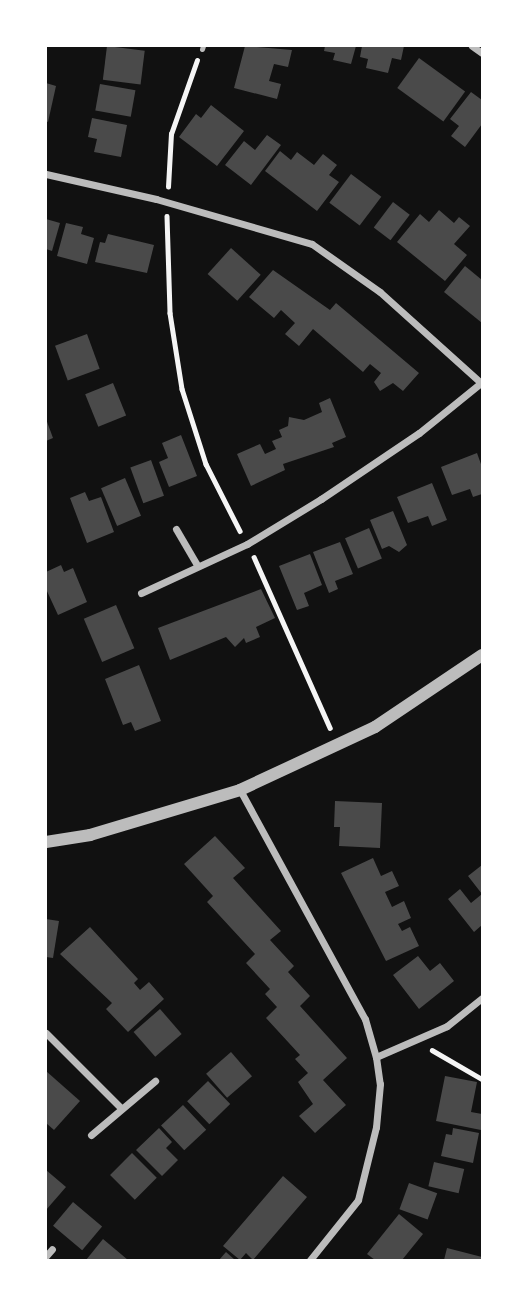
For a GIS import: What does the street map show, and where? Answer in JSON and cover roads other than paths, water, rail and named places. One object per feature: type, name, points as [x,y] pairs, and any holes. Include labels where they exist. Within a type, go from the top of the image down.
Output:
[{"type":"street","points":[[472,46],[482,53]]},
{"type":"street","points":[[46,174],[167,202],[312,244],[380,292],[482,382],[418,433],[247,544],[141,593]]},
{"type":"street","points":[[176,529],[197,565]]},
{"type":"street","points":[[46,842],[90,835],[240,790],[374,727],[482,655]]},
{"type":"street","points":[[240,790],[365,1019],[376,1057],[380,1084],[376,1126],[358,1199],[310,1261]]},
{"type":"street","points":[[376,1057],[413,1044],[482,998]]},
{"type":"street","points":[[46,1033],[120,1107]]},
{"type":"street","points":[[92,1135],[120,1107],[155,1081]]},
{"type":"street","points":[[46,1256],[52,1249]]}]
